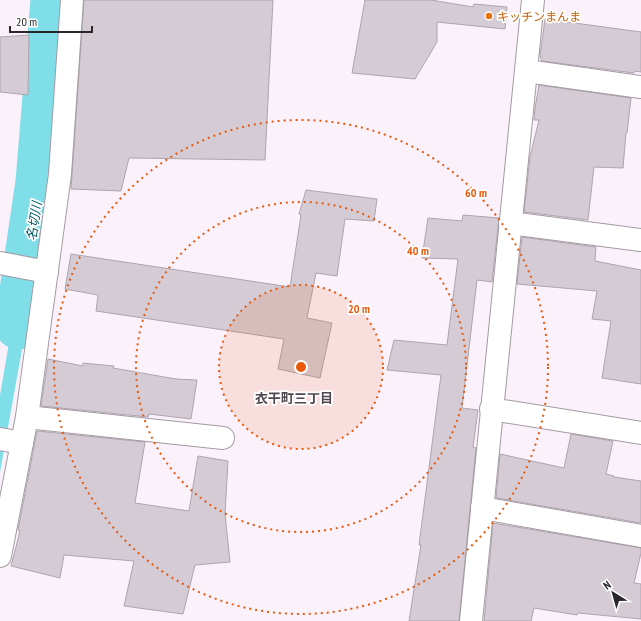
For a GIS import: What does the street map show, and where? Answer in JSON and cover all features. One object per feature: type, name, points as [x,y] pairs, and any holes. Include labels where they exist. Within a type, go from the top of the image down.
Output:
[{"type":"street","points":[[0,556],[27,417],[60,174],[72,0]]},
{"type":"street","points":[[471,621],[533,0]]},
{"type":"street","points":[[526,71],[641,87]]},
{"type":"street","points":[[510,223],[641,240]]},
{"type":"street","points":[[0,263],[47,272]]},
{"type":"street","points":[[492,410],[641,433]]},
{"type":"street","points":[[27,417],[223,438]]},
{"type":"street","points":[[0,439],[22,443]]},
{"type":"street","points":[[482,508],[641,536]]},
{"type":"water","points":[[44,0],[64,0],[61,50],[41,49]]},
{"type":"water","points":[[36,86],[56,87],[54,135],[33,134]]},
{"type":"water","points":[[34,150],[51,151],[45,200],[28,199]]},
{"type":"water","points":[[19,276],[35,277],[0,472],[0,395]]},
{"type":"building","points":[[84,0],[273,0],[265,160],[129,158],[121,191],[71,189]]},
{"type":"building","points":[[365,0],[431,0],[473,7],[474,4],[507,7],[505,29],[437,22],[437,42],[415,79],[352,73]]},
{"type":"building","points":[[545,19],[641,32],[641,72],[635,71],[634,73],[542,61],[540,56]]},
{"type":"building","points":[[29,35],[28,95],[0,92],[0,37]]},
{"type":"building","points":[[539,85],[631,98],[623,168],[594,167],[588,220],[524,212],[530,157],[539,120],[534,120]]},
{"type":"building","points":[[306,190],[377,199],[374,221],[345,219],[337,276],[316,273],[307,318],[332,323],[320,378],[278,369],[284,339],[96,311],[98,295],[65,289],[71,254],[290,287],[301,215],[299,214]]},
{"type":"building","points":[[463,215],[499,218],[492,282],[477,280],[462,408],[478,410],[473,447],[476,448],[459,621],[409,621],[421,545],[419,545],[441,375],[387,370],[394,340],[447,345],[458,259],[422,258],[428,218],[462,221]]},
{"type":"building","points":[[522,237],[596,247],[595,261],[641,270],[641,384],[602,378],[611,321],[592,319],[597,291],[517,284]]},
{"type":"building","points":[[48,359],[83,366],[83,363],[114,366],[113,368],[176,379],[197,380],[191,419],[149,414],[148,417],[41,406]]},
{"type":"building","points":[[37,431],[145,442],[135,503],[189,511],[198,456],[228,461],[225,514],[230,562],[195,565],[183,614],[124,606],[134,561],[64,555],[60,578],[11,566],[20,531],[18,530]]},
{"type":"building","points":[[571,434],[613,441],[606,474],[614,477],[641,481],[641,523],[496,498],[500,454],[564,468]]},
{"type":"building","points":[[493,523],[641,548],[634,583],[641,584],[641,619],[578,613],[577,615],[534,608],[531,621],[484,621]]},
{"type":"waterway","name":"名切川","points":[[19,325],[40,182],[55,0]]},
{"type":"place","name":"キッチンまんま","points":[[489,16]]},
{"type":"district","name":"衣干町三丁目","points":[[294,398]]}]
